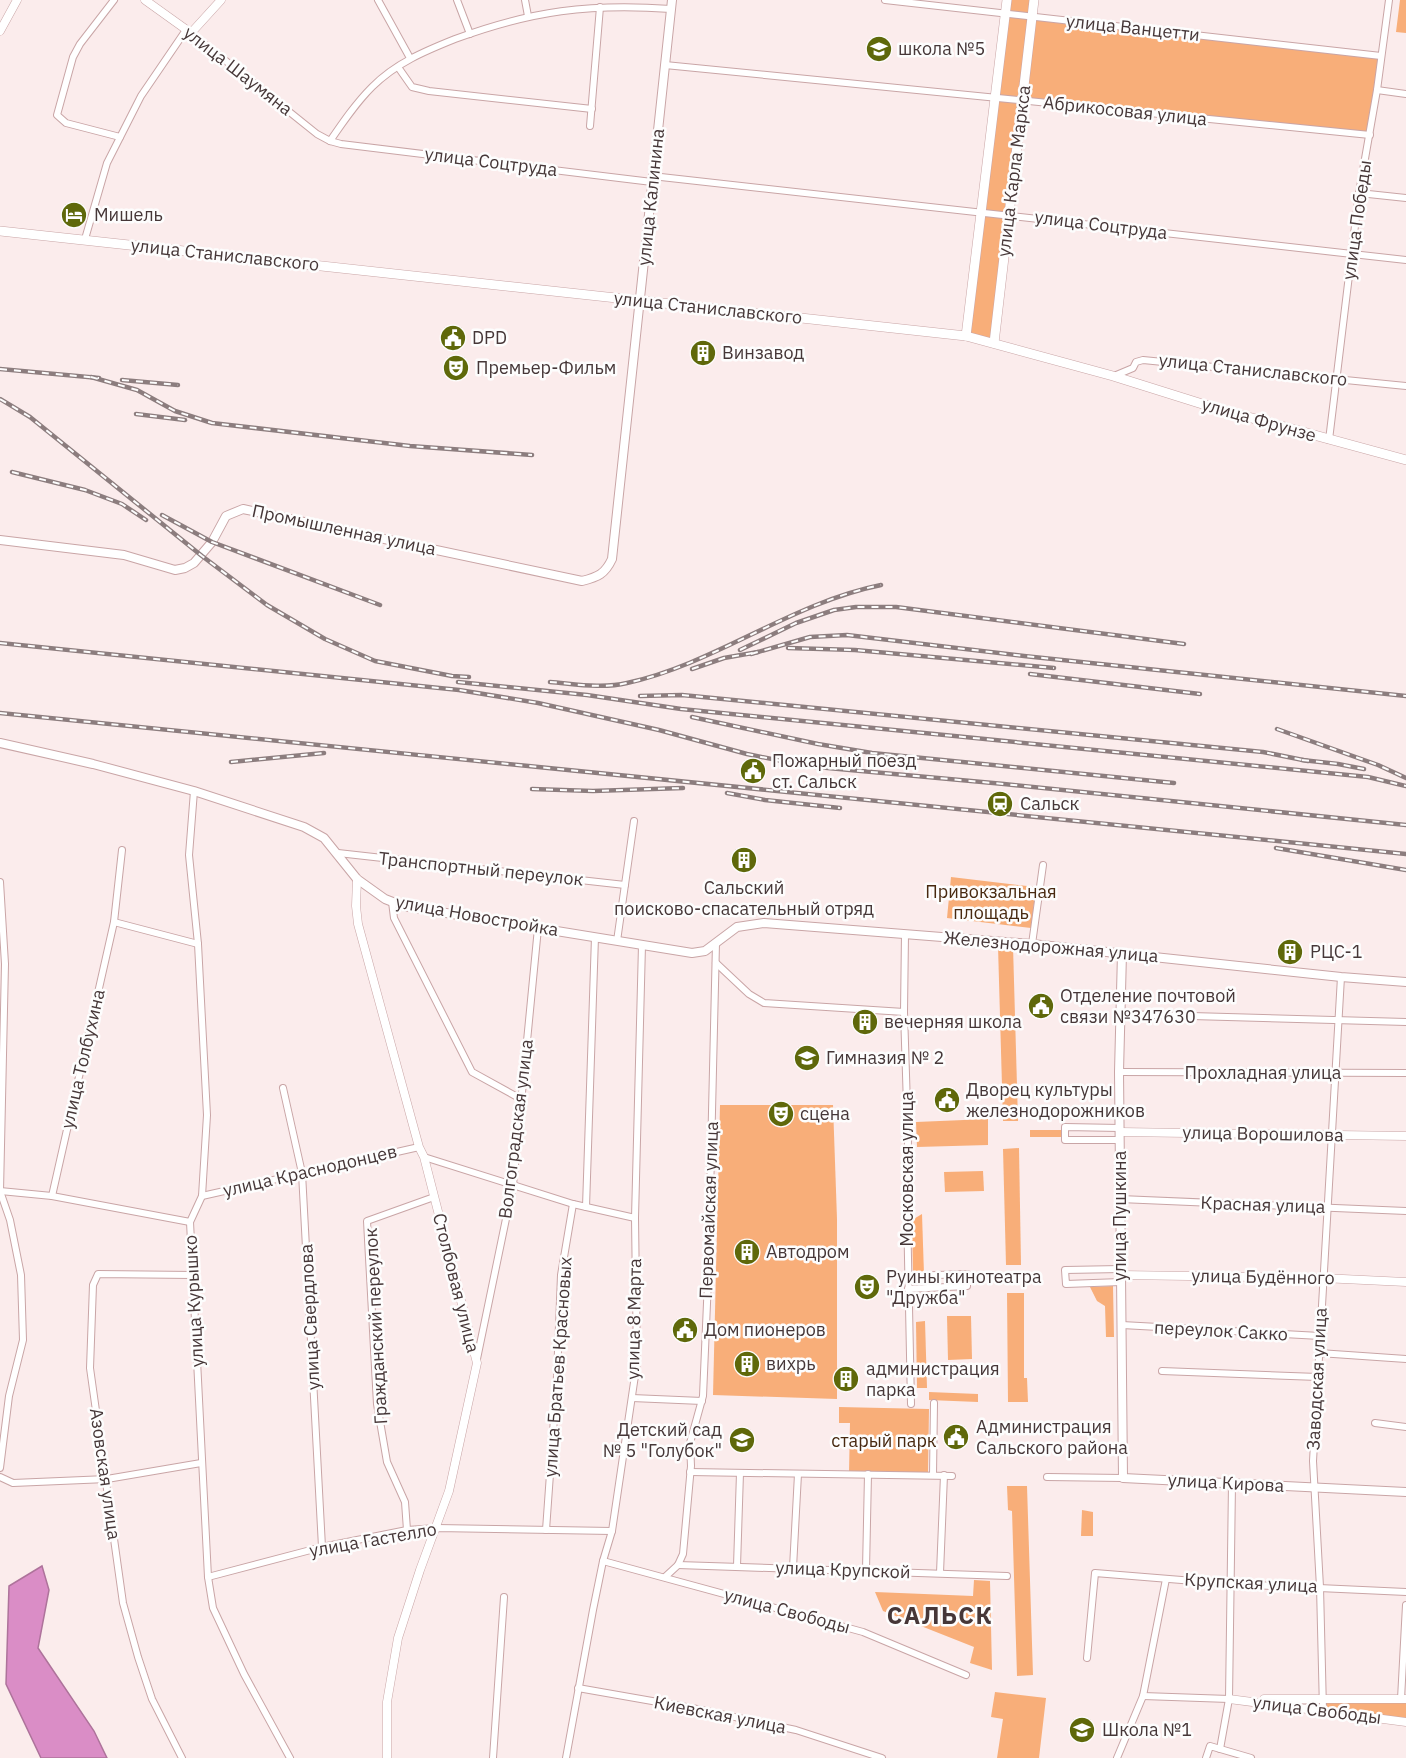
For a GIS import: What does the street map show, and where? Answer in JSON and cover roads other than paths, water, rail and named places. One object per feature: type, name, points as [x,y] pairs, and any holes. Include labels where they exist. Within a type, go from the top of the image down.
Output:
[{"type":"main road","name":"улица Карла Маркса","points":[[966,336],[1007,0]]},
{"type":"main road","name":"улица Карла Маркса","points":[[994,343],[1034,0]]},
{"type":"main road","name":"улица Калинина","points":[[606,572],[612,559],[671,5]]},
{"type":"main road","name":"улица Станиславского","points":[[0,231],[966,336],[1113,376]]},
{"type":"main road","name":"улица Фрунзе","points":[[1113,376],[1215,408],[1406,460]]},
{"type":"main road","name":"Промышленная улица","points":[[0,540],[124,555],[175,570],[194,563],[212,542],[226,516],[243,509],[582,581],[606,572]]},
{"type":"main road","name":"улица Новостройка","points":[[0,743],[93,764],[194,791],[304,827],[324,838],[357,879],[385,899],[402,906],[692,953],[705,951]]},
{"type":"main road","name":"Железнодорожная улица","points":[[705,951],[737,927],[764,923],[1032,944],[1406,982]]},
{"type":"main road","name":"улица Пушкина","points":[[1122,953],[1119,1072],[1123,1478]]},
{"type":"main road","name":"улица Кирова","points":[[1123,1478],[1406,1492]]},
{"type":"street","points":[[0,31],[17,0]]},
{"type":"street","points":[[114,0],[80,44],[73,57],[57,115],[66,123],[120,137]]},
{"type":"street","name":"улица Шаумяна","points":[[146,0],[317,134],[330,141]]},
{"type":"street","points":[[85,239],[107,164],[141,96],[189,32],[221,0]]},
{"type":"street","points":[[378,0],[410,58]]},
{"type":"street","points":[[458,0],[470,34]]},
{"type":"street","points":[[525,0],[528,16]]},
{"type":"street","points":[[590,126],[598,8],[595,0]]},
{"type":"street","name":"улица Ванцетти","points":[[885,0],[1381,56]]},
{"type":"street","name":"улица Победы","points":[[1329,440],[1359,193],[1377,90],[1389,0]]},
{"type":"street","points":[[330,141],[373,86],[410,58],[470,34],[528,16],[598,8],[671,5]]},
{"type":"street","name":"Абрикосовая улица","points":[[665,65],[1370,135]]},
{"type":"street","points":[[398,67],[412,87],[429,91],[592,109]]},
{"type":"street","points":[[1377,90],[1406,94]]},
{"type":"street","name":"улица Соцтруда","points":[[330,141],[652,179],[982,212],[1406,260]]},
{"type":"street","points":[[1359,193],[1406,198]]},
{"type":"street","name":"улица Станиславского","points":[[1113,376],[1132,368],[1136,362],[1143,360],[1406,386]]},
{"type":"street","name":"улица Курышко","points":[[194,791],[189,855],[198,944],[207,1115],[202,1196],[190,1222],[208,1576],[213,1608],[244,1674],[290,1758]]},
{"type":"street","points":[[617,941],[634,820]]},
{"type":"street","name":"улица Толбухина","points":[[52,1196],[114,921],[122,850]]},
{"type":"street","name":"Транспортный переулок","points":[[338,854],[625,885]]},
{"type":"street","points":[[1032,944],[1043,865]]},
{"type":"street","name":"Столбовая улица","points":[[357,879],[358,924],[419,1147],[424,1157],[477,1363],[449,1491],[398,1638],[387,1702],[387,1758]]},
{"type":"street","points":[[0,882],[5,964],[0,1191],[10,1220],[21,1275],[23,1340],[9,1396],[0,1468]]},
{"type":"street","points":[[392,902],[394,918],[472,1072],[521,1099]]},
{"type":"street","points":[[114,921],[198,944]]},
{"type":"street","name":"Волгоградская улица","points":[[477,1363],[513,1185],[538,928]]},
{"type":"street","name":"Московская улица","points":[[905,934],[904,1012],[911,1404]]},
{"type":"street","points":[[586,1207],[595,937]]},
{"type":"street","name":"Первомайская улица","points":[[678,1565],[683,1554],[690,1472],[690,1443],[702,1401],[708,1280],[716,943]]},
{"type":"street","name":"улица 8 Марта","points":[[566,1758],[603,1561],[612,1531],[637,1362],[635,1218],[642,945]]},
{"type":"street","points":[[716,963],[749,994],[764,1003],[904,1012]]},
{"type":"street","name":"Заводская улица","points":[[1323,1710],[1316,1487],[1313,1461],[1341,977]]},
{"type":"street","points":[[1120,1014],[1406,1022]]},
{"type":"street","name":"Прохладная улица","points":[[1119,1072],[1406,1073]]},
{"type":"street","name":"улица Свердлова","points":[[283,1088],[302,1173],[322,1547]]},
{"type":"street","name":"улица Ворошилова","points":[[1120,1133],[1065,1140],[1065,1127],[1120,1133],[1406,1136]]},
{"type":"street","name":"улица Краснодонцев","points":[[202,1196],[419,1147]]},
{"type":"street","name":"улица Краснодонцев","points":[[424,1157],[573,1204],[635,1218]]},
{"type":"street","points":[[0,1191],[52,1196],[190,1222]]},
{"type":"street","name":"Гражданский переулок","points":[[407,1530],[405,1502],[387,1462],[377,1404],[367,1221],[434,1197]]},
{"type":"street","name":"Красная улица","points":[[1120,1199],[1406,1211]]},
{"type":"street","name":"улица Братьев Красновых","points":[[546,1530],[557,1376],[561,1275],[573,1204]]},
{"type":"street","name":"улица Будённого","points":[[1121,1275],[1066,1284],[1065,1270],[1121,1275],[1322,1278],[1406,1282]]},
{"type":"street","name":"Азовская улица","points":[[182,1758],[152,1699],[123,1603],[90,1368],[93,1285],[98,1274],[193,1275]]},
{"type":"street","points":[[908,1276],[967,1274],[967,1286],[908,1289]]},
{"type":"street","name":"переулок Сакко","points":[[1122,1325],[1320,1336]]},
{"type":"street","points":[[1319,1353],[1406,1359]]},
{"type":"street","points":[[1162,1371],[1318,1377]]},
{"type":"street","points":[[632,1398],[702,1401]]},
{"type":"street","points":[[933,1475],[934,1403]]},
{"type":"street","points":[[1375,1424],[1406,1427]]},
{"type":"street","points":[[0,1477],[13,1483],[107,1479],[201,1463]]},
{"type":"street","points":[[690,1472],[952,1476]]},
{"type":"street","points":[[737,1566],[740,1473]]},
{"type":"street","points":[[793,1568],[798,1474]]},
{"type":"street","points":[[866,1570],[868,1474]]},
{"type":"street","points":[[940,1573],[944,1475]]},
{"type":"street","name":"улица Кирова","points":[[1047,1477],[1123,1478]]},
{"type":"street","points":[[1220,1749],[1228,1699],[1232,1484]]},
{"type":"street","name":"улица Гастелло","points":[[208,1576],[322,1547],[407,1530],[437,1528],[612,1531]]},
{"type":"street","name":"улица Свободы","points":[[603,1561],[863,1632],[966,1675]]},
{"type":"street","points":[[666,1577],[678,1565]]},
{"type":"street","name":"улица Крупской","points":[[678,1565],[1007,1576]]},
{"type":"street","name":"Крупская улица","points":[[1087,1658],[1095,1573],[1231,1584],[1406,1592]]},
{"type":"street","points":[[1117,1758],[1143,1696],[1166,1579]]},
{"type":"street","points":[[493,1758],[504,1597]]},
{"type":"street","points":[[1403,1699],[1406,1605]]},
{"type":"street","name":"Киевская улица","points":[[578,1688],[692,1708],[795,1730],[858,1755],[882,1758]]},
{"type":"street","name":"улица Свободы","points":[[1143,1696],[1228,1699],[1403,1699]]},
{"type":"street","name":"улица Свободы","points":[[1228,1699],[1406,1722]]},
{"type":"street","points":[[1206,1758],[1210,1746],[1251,1758]]},
{"type":"railway","points":[[0,369],[99,378]]},
{"type":"railway","points":[[91,377],[137,390],[175,411],[212,423],[410,446],[532,455]]},
{"type":"railway","points":[[122,380],[178,385]]},
{"type":"railway","points":[[0,399],[30,417],[202,556],[267,605],[325,639],[375,661],[452,676],[469,677]]},
{"type":"railway","points":[[136,414],[185,420]]},
{"type":"railway","points":[[12,472],[85,490],[122,504],[146,520]]},
{"type":"railway","points":[[162,515],[212,542],[380,605]]},
{"type":"railway","points":[[550,682],[608,686],[659,674],[691,662],[816,605],[881,585]]},
{"type":"railway","points":[[740,650],[796,623],[834,610],[856,607],[896,607],[1184,644]]},
{"type":"railway","points":[[751,654],[810,637],[847,635],[1406,696]]},
{"type":"railway","points":[[0,643],[459,690],[538,703],[659,730],[747,754],[806,766],[1406,825]]},
{"type":"railway","points":[[788,648],[855,650],[1054,668]]},
{"type":"railway","points":[[692,669],[724,658],[758,652]]},
{"type":"railway","points":[[1030,674],[1200,694]]},
{"type":"railway","points":[[458,682],[587,695],[681,709],[1368,777],[1406,786]]},
{"type":"railway","points":[[640,696],[682,695],[1263,752],[1308,761]]},
{"type":"railway","points":[[0,713],[1406,854]]},
{"type":"railway","points":[[692,717],[872,753],[1174,783]]},
{"type":"railway","points":[[1277,729],[1378,765],[1406,778]]},
{"type":"railway","points":[[231,762],[324,753]]},
{"type":"railway","points":[[1302,760],[1364,769]]},
{"type":"railway","points":[[532,789],[593,791],[683,788]]},
{"type":"railway","points":[[727,793],[765,800],[840,808]]},
{"type":"railway","points":[[1276,848],[1406,870]]},
{"type":"place","name":"школа №5","points":[[879,49]]},
{"type":"place","name":"Мишель","points":[[74,215]]},
{"type":"place","name":"DPD","points":[[453,338]]},
{"type":"place","name":"Винзавод","points":[[703,353]]},
{"type":"place","name":"Премьер-Фильм","points":[[456,368]]},
{"type":"place","name":"Пожарный поезд ст. Сальск","points":[[753,771]]},
{"type":"place","name":"Сальск","points":[[1000,804]]},
{"type":"place","name":"Сальский поисково-спасательный отряд","points":[[744,860]]},
{"type":"place","name":"РЦС-1","points":[[1290,952]]},
{"type":"place","name":"Отделение почтовой связи №347630","points":[[1041,1006]]},
{"type":"place","name":"вечерняя школа","points":[[865,1022]]},
{"type":"place","name":"Гимназия № 2","points":[[807,1058]]},
{"type":"place","name":"Дворец культуры железнодорожников","points":[[947,1100]]},
{"type":"place","name":"сцена","points":[[781,1114]]},
{"type":"place","name":"Автодром","points":[[747,1252]]},
{"type":"place","name":"Руины кинотеатра \"Дружба\"","points":[[867,1287]]},
{"type":"place","name":"Дом пионеров","points":[[685,1330]]},
{"type":"place","name":"вихрь","points":[[747,1364]]},
{"type":"place","name":"администрация парка","points":[[846,1379]]},
{"type":"place","name":"Администрация Сальского района","points":[[956,1437]]},
{"type":"place","name":"Детский сад № 5 \"Голубок\"","points":[[742,1440]]},
{"type":"place","name":"Школа №1","points":[[1082,1730]]},
{"type":"district","name":"САЛЬСК","points":[[940,1616]]},
{"type":"park label","name":"Привокзальная площадь","points":[[991,902]]},
{"type":"park label","name":"старый парк","points":[[884,1441]]}]
